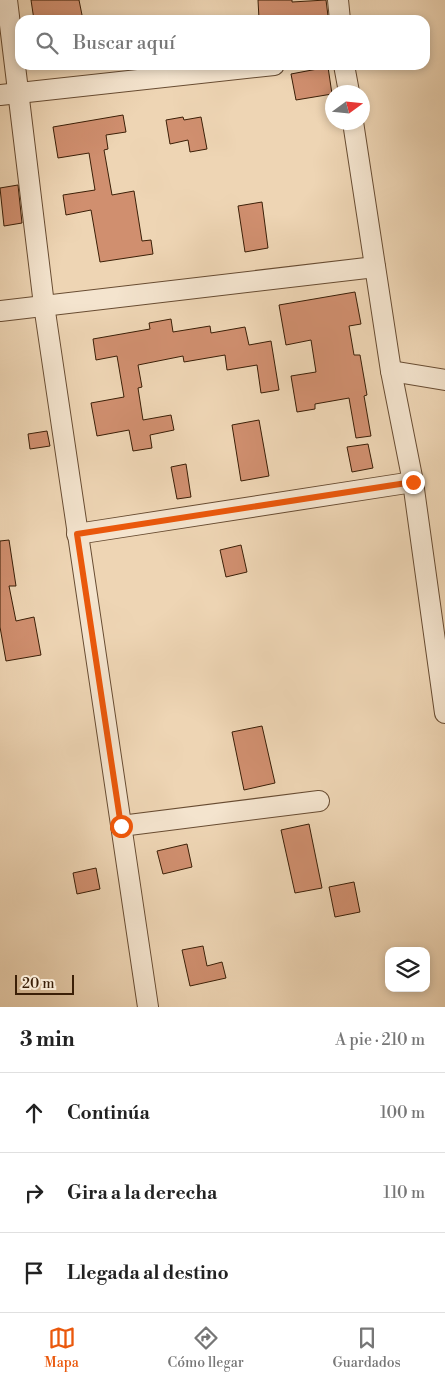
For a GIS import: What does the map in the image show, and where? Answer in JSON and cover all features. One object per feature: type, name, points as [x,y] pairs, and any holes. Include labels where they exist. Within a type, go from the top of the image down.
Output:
[{"type":"street","points":[[7,0],[9,94],[44,305],[148,1007]]},
{"type":"street","points":[[338,0],[340,15]]},
{"type":"street","points":[[9,94],[228,70]]},
{"type":"street","points":[[345,70],[348,85]]},
{"type":"street","points":[[354,130],[391,372],[413,482],[445,713]]},
{"type":"street","points":[[0,311],[375,267]]},
{"type":"street","points":[[391,372],[445,380]]},
{"type":"street","points":[[77,534],[413,482]]},
{"type":"street","points":[[121,826],[319,801]]},
{"type":"building","points":[[31,0],[79,0],[82,15],[33,15]]},
{"type":"building","points":[[258,0],[292,0],[292,2],[326,0],[328,15],[259,15]]},
{"type":"building","points":[[312,70],[328,70],[331,85],[325,85],[325,95],[296,100],[291,74]]},
{"type":"building","points":[[123,115],[126,132],[106,135],[108,149],[104,150],[112,195],[134,191],[142,241],[151,240],[153,254],[100,262],[91,210],[66,215],[63,195],[95,190],[89,153],[58,158],[53,127]]},
{"type":"building","points":[[183,117],[184,120],[201,117],[207,149],[190,152],[188,140],[170,144],[166,120]]},
{"type":"building","points":[[18,185],[22,223],[4,226],[0,188]]},
{"type":"building","points":[[262,202],[268,248],[245,252],[238,206]]},
{"type":"building","points":[[355,292],[361,324],[349,326],[354,355],[360,355],[367,395],[364,396],[371,436],[356,438],[349,398],[315,404],[315,409],[297,412],[291,376],[316,372],[311,340],[286,345],[279,305]]},
{"type":"building","points":[[171,319],[173,332],[210,326],[211,333],[245,327],[249,345],[271,341],[279,390],[261,393],[257,365],[227,370],[225,355],[184,362],[183,356],[138,365],[142,387],[138,388],[143,420],[171,415],[174,430],[150,435],[152,448],[133,451],[129,430],[97,436],[91,403],[124,397],[117,356],[96,360],[93,339],[150,329],[149,323]]},
{"type":"building","points":[[259,420],[269,476],[241,481],[232,425]]},
{"type":"building","points":[[47,431],[50,446],[30,449],[28,434]]},
{"type":"building","points":[[368,444],[373,468],[352,472],[347,447]]},
{"type":"building","points":[[186,464],[191,497],[177,499],[171,467]]},
{"type":"building","points":[[9,540],[16,586],[9,586],[16,621],[34,617],[41,655],[6,661],[0,627],[0,541]]},
{"type":"building","points":[[241,545],[247,572],[226,577],[220,550]]},
{"type":"building","points":[[262,726],[275,783],[244,790],[232,732]]},
{"type":"building","points":[[309,824],[322,888],[295,893],[281,830]]},
{"type":"building","points":[[187,844],[192,867],[163,874],[157,851]]},
{"type":"building","points":[[96,868],[100,889],[77,894],[73,873]]},
{"type":"building","points":[[354,882],[360,912],[335,917],[329,887]]},
{"type":"building","points":[[203,946],[207,966],[222,962],[226,978],[190,986],[182,950]]},
{"type":"route","points":[[121,826],[77,534],[413,482]]}]
